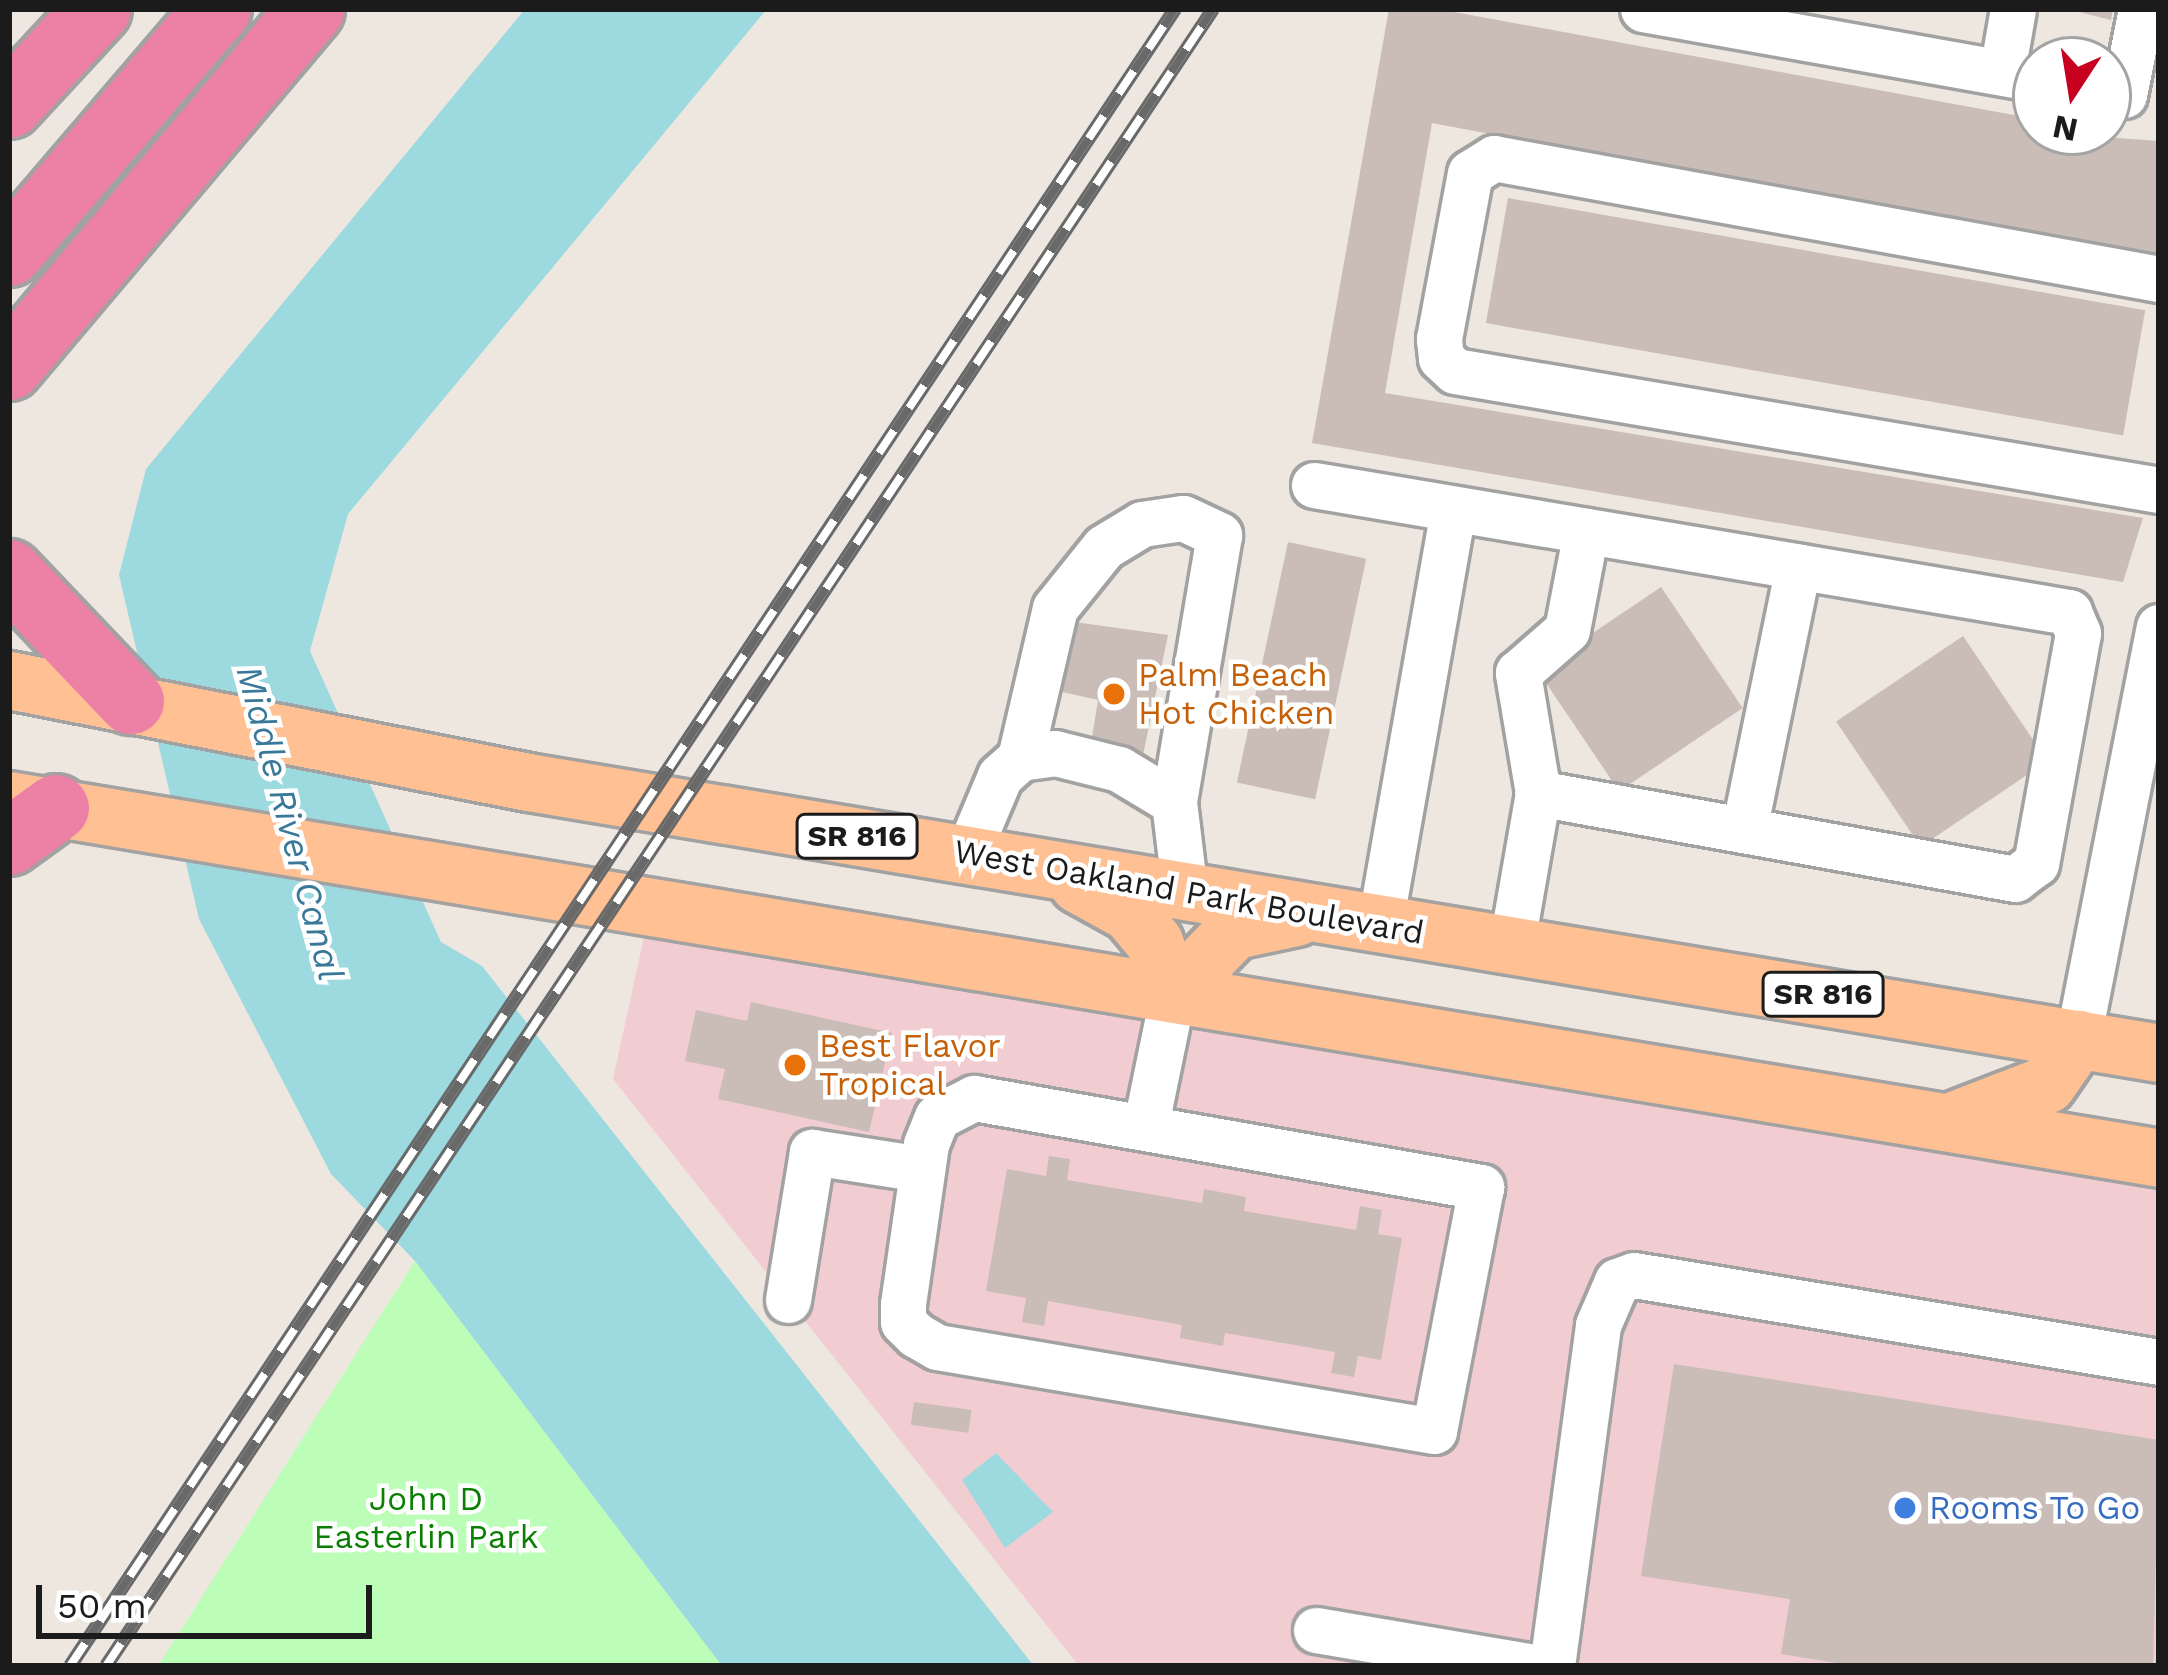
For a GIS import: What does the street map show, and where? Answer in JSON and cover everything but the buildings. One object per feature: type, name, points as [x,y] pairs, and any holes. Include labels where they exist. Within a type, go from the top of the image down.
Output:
[{"type":"highway","points":[[9,105],[98,9]]},
{"type":"highway","points":[[9,253],[218,9]]},
{"type":"highway","points":[[9,367],[311,9]]},
{"type":"highway","points":[[9,573],[131,701]]},
{"type":"main road","name":"West Oakland Park Boulevard","points":[[9,680],[528,782],[2159,1053]]},
{"type":"main road","points":[[45,816],[1173,993],[2159,1158]]},
{"type":"main road","points":[[1050,869],[1129,912],[1154,942],[1173,993]]},
{"type":"main road","points":[[1173,993],[1234,930],[1310,914]]},
{"type":"main road","points":[[1946,1122],[2047,1084],[2078,1040]]},
{"type":"street","points":[[1643,9],[1875,29],[2012,73]]},
{"type":"street","points":[[2132,80],[2141,9]]},
{"type":"street","points":[[2159,279],[1494,158],[1470,173],[1438,339],[1442,358],[1455,371],[2159,490]]},
{"type":"street","points":[[1314,485],[2069,611],[2078,633],[2036,863],[2015,879],[1538,793]]},
{"type":"street","points":[[1379,924],[1453,509]]},
{"type":"street","points":[[1020,758],[1054,608],[1104,547],[1142,524],[1183,518],[1219,535],[1174,802],[1185,893]]},
{"type":"street","points":[[1511,948],[1538,793],[1518,673],[1567,630],[1586,531]]},
{"type":"street","points":[[1744,830],[1798,566]]},
{"type":"street","points":[[2078,1040],[2159,627]]},
{"type":"street","points":[[968,854],[1000,776],[1020,758],[1055,753],[1119,769],[1174,802]]},
{"type":"street","points":[[1146,1124],[1173,993]]},
{"type":"street","points":[[974,1098],[1146,1124],[1480,1186],[1434,1431],[938,1347],[903,1322],[922,1169],[938,1118],[974,1098]]},
{"type":"street","points":[[788,1300],[812,1152],[922,1169]]},
{"type":"street","points":[[1552,1666],[1598,1325],[1617,1281],[1634,1275],[2159,1362]]},
{"type":"street","points":[[1316,1630],[1528,1666]]},
{"type":"shaded area","points":[[645,932],[2159,1188],[2159,1666],[1079,1666],[613,1079]]},
{"type":"green space","name":"John D Easterlin Park","points":[[415,1261],[722,1666],[158,1666]]},
{"type":"water","name":"Middle River Canal","points":[[525,9],[767,9],[348,514],[310,651],[441,942],[482,966],[1034,1666],[722,1666],[415,1261],[331,1174],[199,919],[119,575],[146,469]]},
{"type":"water","points":[[996,1453],[1053,1512],[1005,1548],[962,1480]]},
{"type":"railway","points":[[70,1666],[1175,9]]},
{"type":"railway","points":[[106,1666],[1213,9]]},
{"type":"place","name":"Palm Beach Hot Chicken","points":[[1114,694]]},
{"type":"place","name":"Best Flavor Tropical","points":[[795,1065]]},
{"type":"place","name":"Rooms To Go","points":[[1905,1508]]}]
